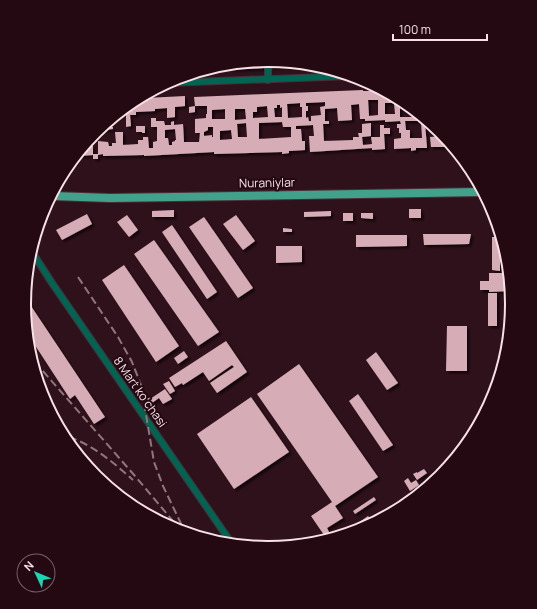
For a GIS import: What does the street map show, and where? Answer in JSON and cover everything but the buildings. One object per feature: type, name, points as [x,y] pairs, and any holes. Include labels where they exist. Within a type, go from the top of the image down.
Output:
[{"type":"main road","name":"Nuraniylar","points":[[57,196],[110,198],[478,192]]},
{"type":"street","points":[[268,67],[268,80]]},
{"type":"street","points":[[185,82],[335,77]]},
{"type":"street","name":"8 Mart koʻchasi","points":[[36,258],[113,373],[228,538]]},
{"type":"railway","points":[[78,277],[118,337],[132,362],[141,385],[154,462],[163,486],[182,525]]},
{"type":"railway","points":[[39,367],[174,522]]},
{"type":"railway","points":[[72,438],[95,450],[111,461],[133,480]]}]
